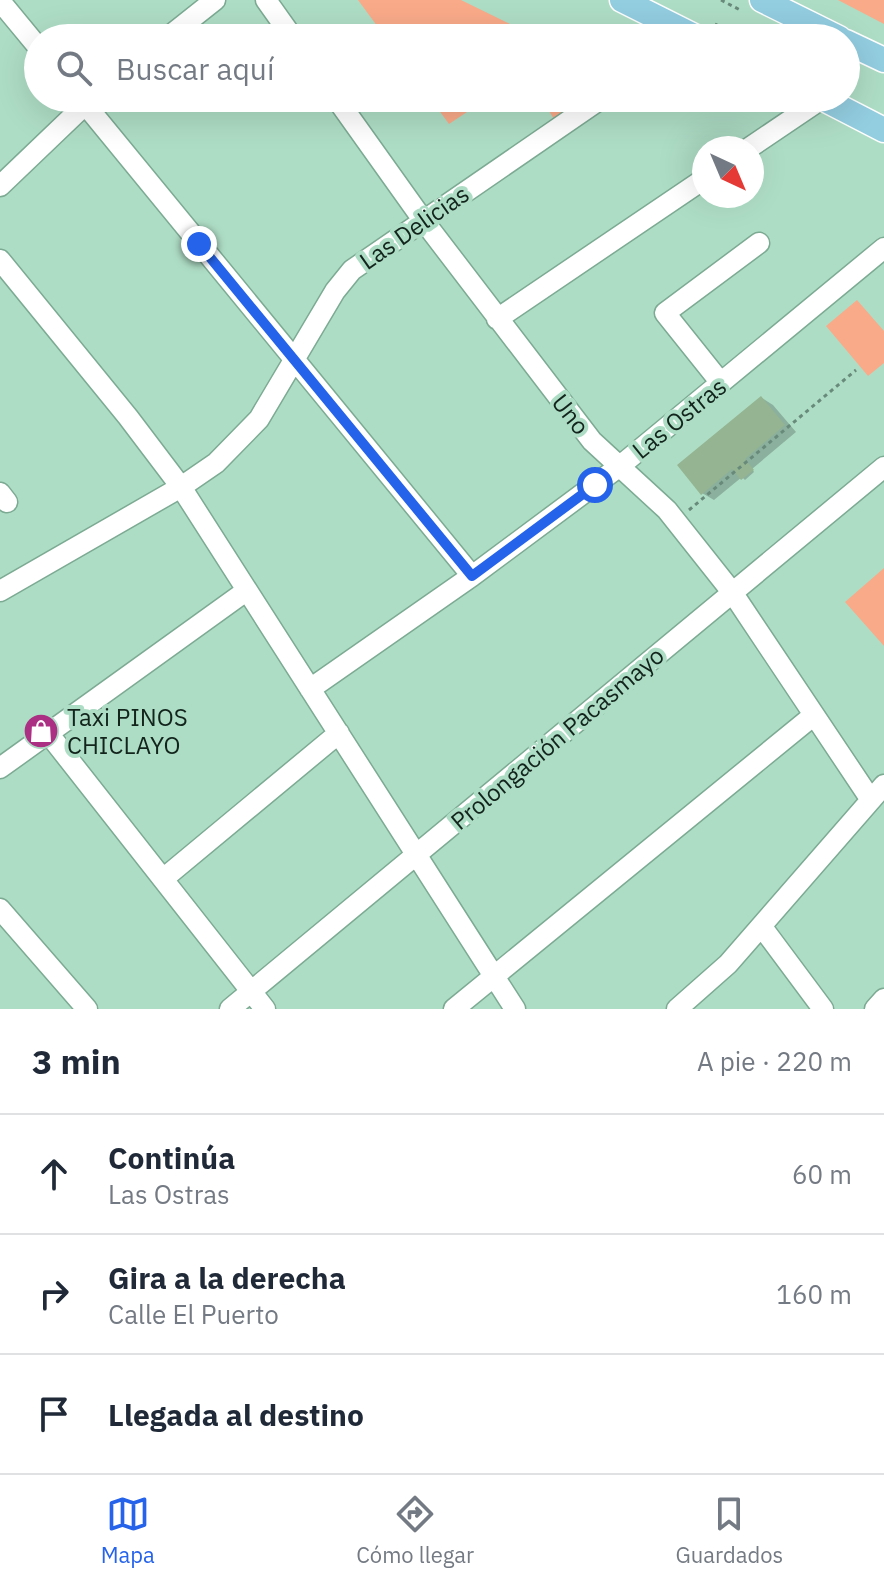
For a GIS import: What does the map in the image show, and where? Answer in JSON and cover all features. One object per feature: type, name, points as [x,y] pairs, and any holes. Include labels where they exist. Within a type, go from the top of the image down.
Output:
[{"type":"main road","points":[[622,0],[669,24]]},
{"type":"main road","points":[[762,0],[811,24]]},
{"type":"main road","points":[[860,49],[884,60]]},
{"type":"main road","points":[[850,112],[884,130]]},
{"type":"street","points":[[185,24],[215,0]]},
{"type":"street","points":[[266,0],[283,24]]},
{"type":"street","points":[[0,1],[24,30]]},
{"type":"street","points":[[0,186],[73,112]]},
{"type":"street","points":[[95,112],[472,576]]},
{"type":"street","name":"Uno","points":[[346,112],[497,319],[592,441],[667,510],[732,592],[814,715],[877,792]]},
{"type":"street","name":"Las Delicias","points":[[0,591],[181,487],[216,463],[259,419],[335,291],[352,270],[581,112]]},
{"type":"street","points":[[764,138],[802,112]]},
{"type":"street","points":[[497,319],[692,187]]},
{"type":"street","points":[[721,383],[665,313],[759,243]]},
{"type":"street","name":"Las Ostras","points":[[310,689],[472,576],[620,466],[882,256]]},
{"type":"street","points":[[0,260],[181,487],[515,1009]]},
{"type":"street","name":"Prolongación Pacasmayo","points":[[230,1009],[884,467]]},
{"type":"street","points":[[0,768],[246,591]]},
{"type":"street","points":[[454,1009],[814,715]]},
{"type":"street","points":[[48,733],[265,1009]]},
{"type":"street","points":[[163,879],[339,733]]},
{"type":"street","points":[[677,1009],[728,964],[877,792]]},
{"type":"street","points":[[0,909],[87,1009]]},
{"type":"street","points":[[762,927],[823,1009]]},
{"type":"street","points":[[875,1009],[884,999]]},
{"type":"path","points":[[686,512],[856,370]]},
{"type":"shaded area","points":[[358,0],[461,0],[510,24],[376,24]]},
{"type":"shaded area","points":[[838,0],[884,0],[884,24]]},
{"type":"shaded area","points":[[440,112],[467,112],[449,124]]},
{"type":"shaded area","points":[[550,112],[572,112],[573,114],[557,124]]},
{"type":"shaded area","points":[[857,300],[884,331],[884,363],[868,376],[826,326]]},
{"type":"shaded area","points":[[884,568],[884,646],[845,602]]},
{"type":"building","points":[[761,396],[785,425],[745,459],[754,470],[741,480],[732,469],[701,495],[677,465]]},
{"type":"place","name":"Taxi PINOS CHICLAYO","points":[[41,731]]},
{"type":"route","points":[[199,244],[472,576],[595,485]]}]
